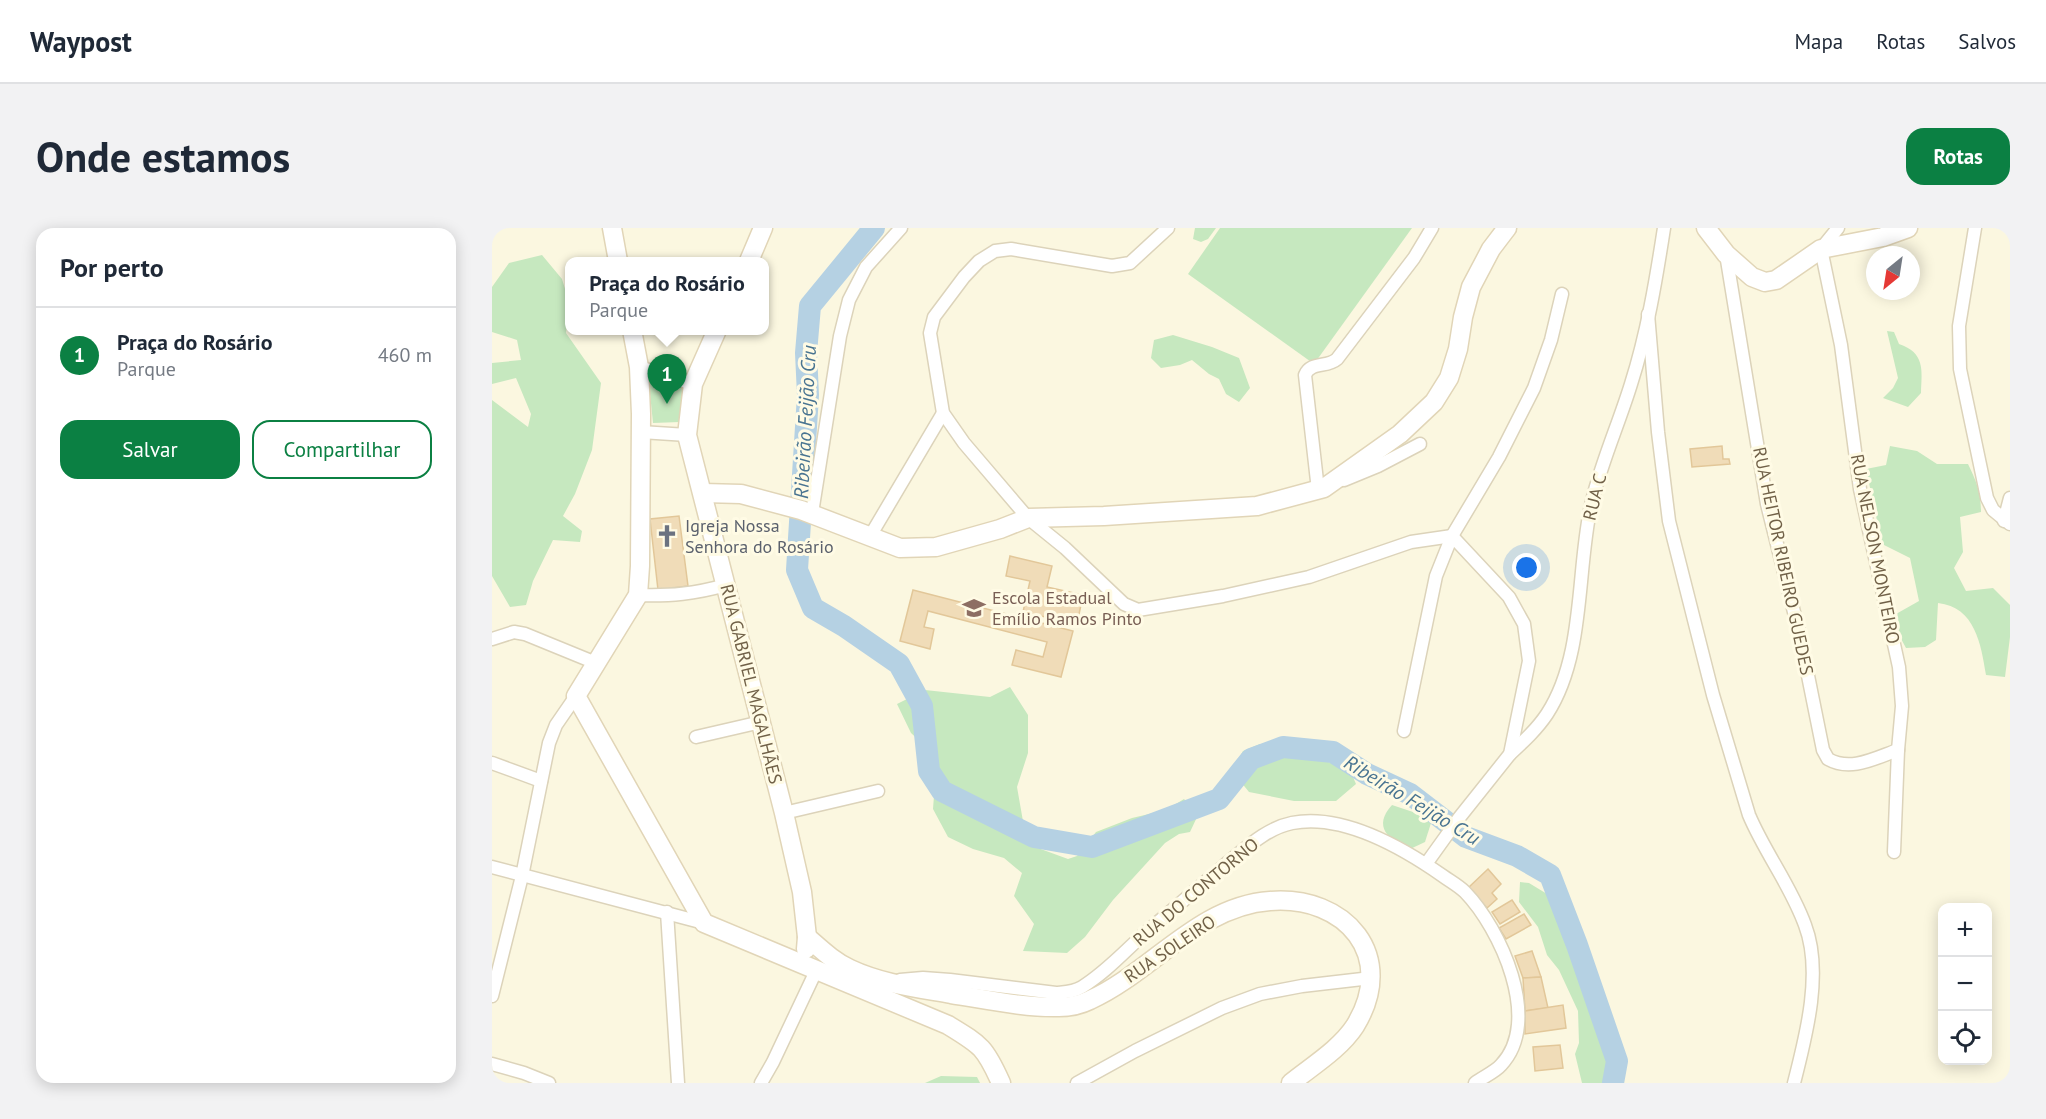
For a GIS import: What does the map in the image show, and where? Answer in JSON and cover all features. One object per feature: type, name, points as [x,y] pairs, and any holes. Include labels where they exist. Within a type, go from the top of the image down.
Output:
[{"type":"street","points":[[612,228],[617,257]]},
{"type":"street","points":[[750,257],[763,228]]},
{"type":"street","points":[[807,512],[840,336],[849,300],[866,267],[901,228]]},
{"type":"street","points":[[1168,228],[1130,263],[1112,266],[1011,249],[995,251],[979,261],[964,277],[934,317],[930,333],[943,413],[964,443],[1028,518],[1065,548],[1124,604],[1138,610],[1223,596],[1309,577],[1411,542],[1452,536]]},
{"type":"street","points":[[1321,489],[1305,375],[1307,370],[1318,365],[1329,365],[1337,360],[1414,258],[1432,228]]},
{"type":"street","points":[[1321,489],[1400,434],[1434,402],[1449,378],[1472,286],[1491,249],[1507,228]]},
{"type":"street","name":"RUA C","points":[[1426,864],[1510,754],[1532,734],[1548,712],[1563,679],[1575,632],[1584,544],[1592,502],[1607,451],[1632,383],[1664,228]]},
{"type":"street","points":[[1709,229],[1726,254],[1752,277],[1765,282],[1776,280],[1821,249],[1838,228]]},
{"type":"street","points":[[1821,249],[1883,237],[1908,228]]},
{"type":"street","points":[[1975,228],[1959,326],[1960,369],[1987,498],[1992,510],[2007,523]]},
{"type":"street","name":"RUA NELSON MONTEIRO","points":[[1821,249],[1841,345],[1860,489],[1899,667],[1902,706],[1894,852]]},
{"type":"street","name":"RUA HEITOR RIBEIRO GUEDES","points":[[1726,254],[1767,504],[1800,636],[1823,750],[1828,759],[1845,765],[1854,765],[1898,750]]},
{"type":"street","points":[[1404,731],[1436,576],[1452,536],[1499,457],[1534,388],[1551,340],[1562,294]]},
{"type":"street","points":[[1648,314],[1658,432],[1669,521],[1713,696],[1749,815],[1793,897],[1806,925],[1810,944],[1812,985],[1804,1043],[1794,1083]]},
{"type":"street","points":[[492,996],[496,963],[522,876],[549,743],[556,724],[576,696],[638,595],[641,432],[639,367],[633,335]]},
{"type":"street","name":"RUA GABRIEL MAGALHÃES","points":[[715,335],[693,384],[687,435],[784,813],[802,892],[810,968]]},
{"type":"street","points":[[639,367],[693,384]]},
{"type":"street","points":[[869,538],[943,413]]},
{"type":"street","points":[[641,432],[687,435]]},
{"type":"street","points":[[703,493],[741,494],[779,504],[807,512],[869,538],[900,548],[936,547],[1000,529],[1028,518],[1104,516],[1257,506],[1321,489],[1378,466],[1420,444]]},
{"type":"street","points":[[2007,523],[2010,498]]},
{"type":"street","points":[[1452,536],[1509,597],[1524,624],[1529,661],[1510,754]]},
{"type":"street","points":[[638,595],[694,594],[726,585]]},
{"type":"street","points":[[492,639],[514,632],[525,634],[596,663]]},
{"type":"street","points":[[576,696],[704,923]]},
{"type":"street","points":[[696,736],[761,722]]},
{"type":"street","points":[[492,763],[541,781]]},
{"type":"street","points":[[784,813],[878,791]]},
{"type":"street","name":"RUA DO CONTORNO","points":[[880,981],[923,978],[1056,993],[1070,992],[1081,987],[1102,971],[1258,838],[1291,823],[1317,822],[1342,825],[1383,841],[1426,864],[1464,891],[1483,915],[1495,937],[1514,979],[1519,1010],[1517,1031],[1512,1049],[1501,1065],[1475,1083]]},
{"type":"street","points":[[492,867],[704,923],[948,1025],[977,1042],[989,1056],[1001,1083]]},
{"type":"street","name":"RUA SOLEIRO","points":[[807,937],[835,962],[880,981],[989,1000],[1058,1007],[1074,1006],[1090,1000],[1120,982],[1206,922],[1251,904],[1297,901],[1320,907],[1344,921],[1360,938],[1370,960],[1371,978],[1364,1008],[1353,1028],[1332,1050],[1291,1083]]},
{"type":"street","points":[[667,912],[678,1083]]},
{"type":"street","points":[[761,1083],[773,1062],[810,968]]},
{"type":"street","points":[[1077,1083],[1222,1008],[1260,994],[1302,986],[1371,978]]},
{"type":"street","points":[[492,1064],[549,1083]]},
{"type":"green space","points":[[1195,228],[1216,228],[1208,239],[1201,242],[1193,239]]},
{"type":"green space","points":[[1220,228],[1412,228],[1314,364],[1188,274]]},
{"type":"green space","points":[[542,255],[562,279],[565,289],[565,335],[567,335],[601,383],[592,450],[575,494],[563,516],[582,531],[580,542],[553,540],[533,581],[526,605],[510,607],[492,576],[492,400],[528,427],[531,414],[516,378],[492,384],[492,363],[521,360],[517,340],[492,332],[492,287],[509,263]]},
{"type":"green space","points":[[1887,331],[1894,332],[1899,344],[1914,352],[1920,363],[1921,393],[1908,407],[1883,398],[1893,388],[1898,378]]},
{"type":"green space","points":[[1173,335],[1239,358],[1250,388],[1239,402],[1226,394],[1219,379],[1192,360],[1180,365],[1161,368],[1151,358],[1154,340]]},
{"type":"green space","points":[[648,374],[687,385],[680,422],[653,423]]},
{"type":"green space","points":[[1890,446],[1917,451],[1937,464],[1968,464],[1978,487],[1981,512],[1960,517],[1963,552],[1954,568],[1966,591],[1993,588],[2010,605],[2010,637],[2005,677],[1986,675],[1982,651],[1974,629],[1968,619],[1950,606],[1938,603],[1936,640],[1925,647],[1906,648],[1899,635],[1896,614],[1919,601],[1910,558],[1882,544],[1866,469],[1886,465]]},
{"type":"green space","points":[[1010,687],[1028,715],[1028,753],[1017,787],[1027,844],[1068,859],[1077,856],[1096,832],[1132,818],[1166,810],[1184,799],[1198,815],[1190,832],[1179,834],[1165,843],[1113,900],[1085,937],[1067,953],[1023,951],[1034,924],[1014,896],[1022,873],[1004,858],[973,849],[948,837],[933,809],[937,757],[911,733],[897,704],[925,690],[990,697]]},
{"type":"green space","points":[[1260,744],[1350,770],[1356,784],[1336,801],[1294,801],[1249,792],[1232,771],[1243,751]]},
{"type":"green space","points":[[1392,805],[1413,812],[1431,823],[1425,842],[1408,850],[1389,837],[1385,832],[1383,820]]},
{"type":"green space","points":[[1520,882],[1529,883],[1552,897],[1566,931],[1609,1061],[1608,1083],[1582,1083],[1575,1054],[1579,1043],[1578,1011],[1559,970],[1547,955],[1538,927],[1519,902]]},
{"type":"green space","points":[[941,1076],[977,1077],[980,1083],[925,1083]]},
{"type":"building","points":[[1722,446],[1723,459],[1729,459],[1730,464],[1692,467],[1690,449]]},
{"type":"building","name":"Igreja Nossa Senhora do Rosário","points":[[679,516],[688,586],[658,590],[650,519]]},
{"type":"building","points":[[1010,556],[1052,566],[1047,587],[1083,595],[1077,624],[1023,612],[1030,581],[1006,576]]},
{"type":"building","points":[[913,590],[1073,631],[1061,677],[1012,665],[1016,650],[1043,657],[1047,642],[928,611],[924,627],[934,629],[930,649],[900,641]]},
{"type":"building","points":[[1488,869],[1501,884],[1492,893],[1497,899],[1487,908],[1468,888]]},
{"type":"building","points":[[1512,900],[1520,912],[1500,924],[1492,912]]},
{"type":"building","points":[[1524,914],[1531,925],[1506,939],[1499,928]]},
{"type":"building","points":[[1532,951],[1541,977],[1523,978],[1515,956]]},
{"type":"building","points":[[1541,977],[1548,1008],[1525,1011],[1523,978]]},
{"type":"building","points":[[1563,1005],[1566,1028],[1525,1034],[1525,1011]]},
{"type":"building","points":[[1560,1045],[1563,1068],[1535,1071],[1533,1047]]},
{"type":"waterway","name":"Ribeirão Feijão Cru","points":[[874,228],[810,306],[806,353],[808,395],[797,570],[813,608],[844,626],[899,664],[922,706],[929,771],[942,791],[1034,837],[1092,847],[1219,799],[1251,759],[1283,747],[1333,752],[1367,774],[1410,794],[1466,837],[1517,856],[1550,875],[1617,1061],[1613,1083]]},
{"type":"waterway","points":[[2007,1083],[2010,1078]]},
{"type":"place","name":"Praça do Rosário","points":[[667,404]]},
{"type":"place","name":"Igreja Nossa Senhora do Rosário","points":[[667,536]]},
{"type":"place","name":"Escola Estadual Emílio Ramos Pinto","points":[[974,608]]}]
